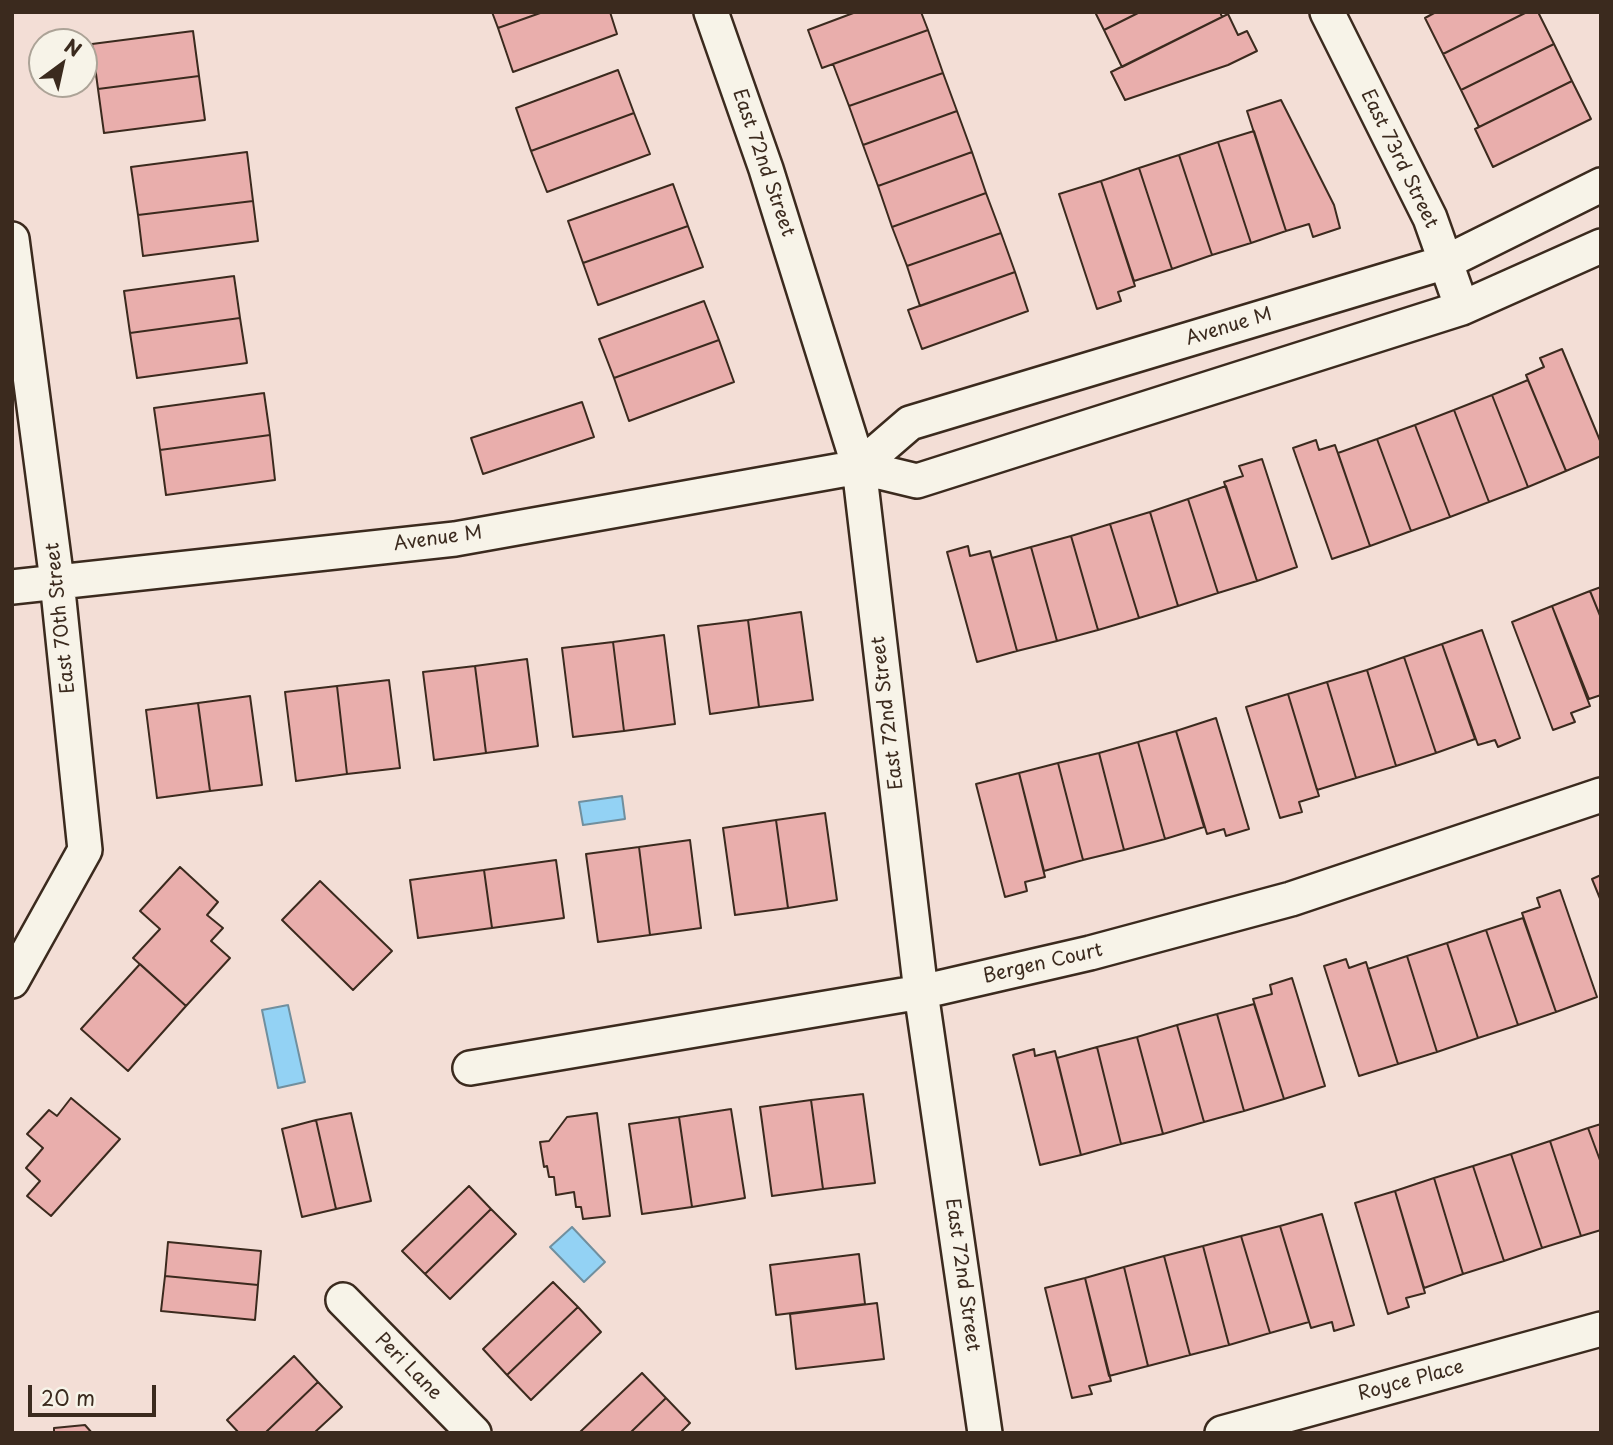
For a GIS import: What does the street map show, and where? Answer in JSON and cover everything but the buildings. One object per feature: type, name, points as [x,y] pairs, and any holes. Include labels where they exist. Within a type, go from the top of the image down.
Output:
[{"type":"street","name":"East 72nd Street","points":[[710,12],[766,169],[859,467],[921,992],[985,1433]]},
{"type":"street","name":"East 73rd Street","points":[[1327,12],[1430,218],[1462,308]]},
{"type":"street","name":"Avenue M","points":[[859,467],[910,423],[1446,262],[1601,185]]},
{"type":"street","name":"East 70th Street","points":[[12,239],[57,581],[85,850],[12,981]]},
{"type":"street","name":"Avenue M","points":[[12,587],[455,539],[859,467],[917,481],[1462,308],[1601,246]]},
{"type":"street","name":"Bergen Court","points":[[470,1068],[921,992],[1090,953],[1290,899],[1506,829],[1601,795]]},
{"type":"street","name":"Peri Lane","points":[[343,1300],[474,1433]]},
{"type":"street","name":"Royce Place","points":[[1222,1433],[1601,1329]]},
{"type":"water","points":[[622,796],[625,819],[583,825],[579,802]]},
{"type":"water","points":[[288,1005],[305,1082],[278,1088],[262,1010]]},
{"type":"water","points":[[572,1227],[605,1262],[584,1282],[550,1247]]}]
